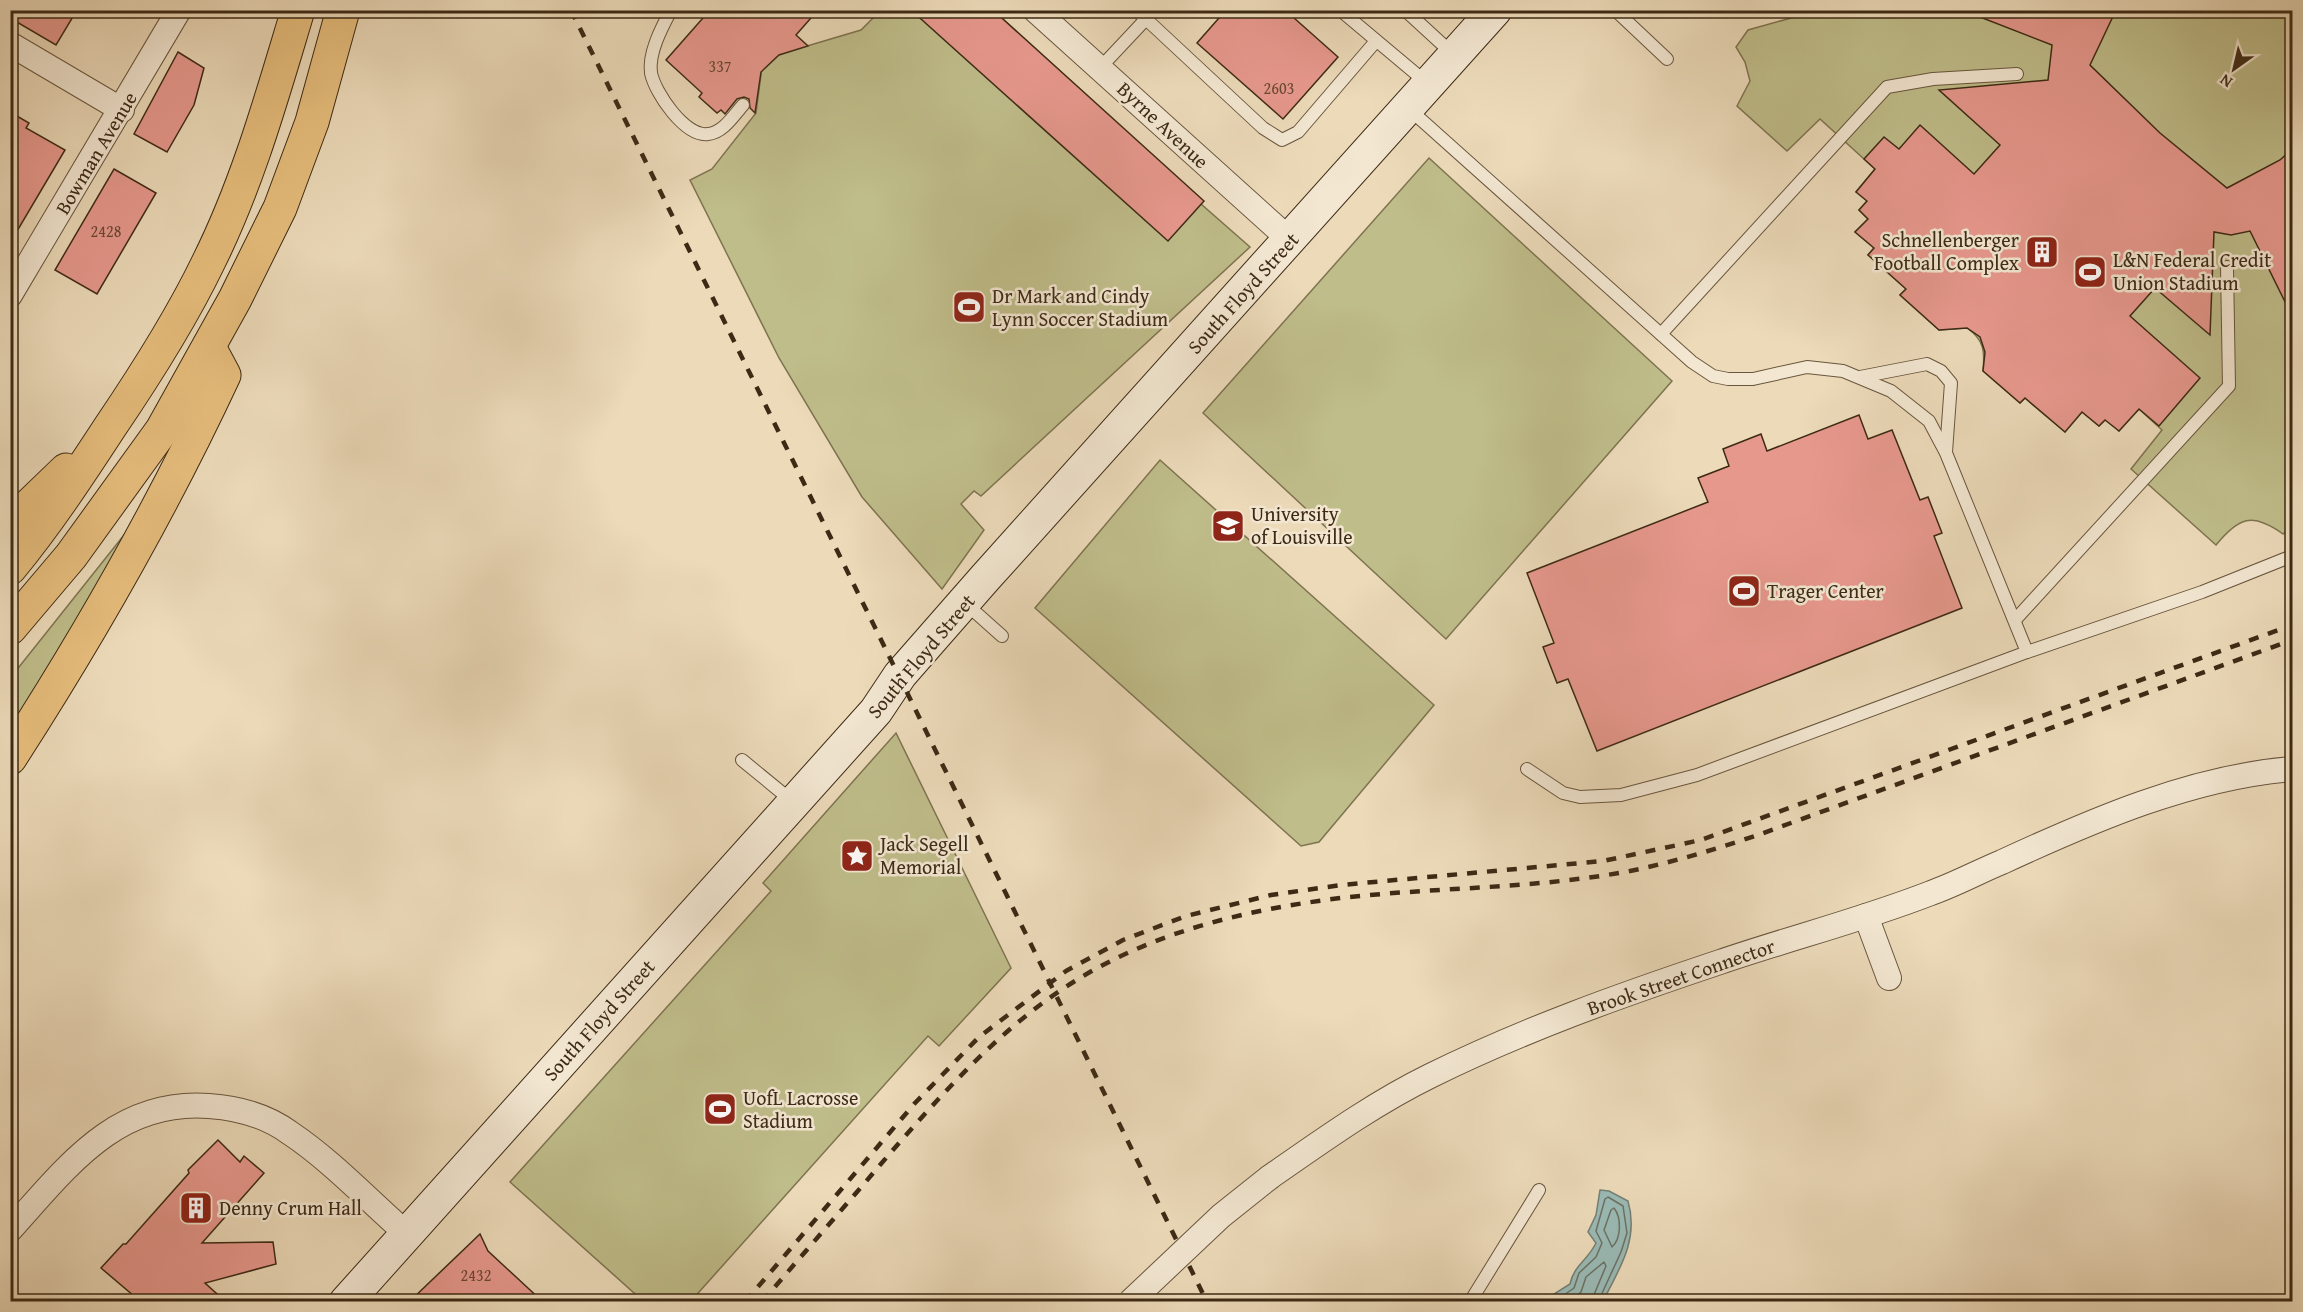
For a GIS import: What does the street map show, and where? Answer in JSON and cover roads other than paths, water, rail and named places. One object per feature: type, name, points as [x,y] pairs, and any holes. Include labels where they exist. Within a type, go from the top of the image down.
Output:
[{"type":"highway","points":[[10,568],[50,519],[179,319],[221,235],[262,133],[298,10]]},
{"type":"highway","points":[[10,628],[71,556],[162,430],[209,347],[280,208],[312,122],[343,10]]},
{"type":"highway","points":[[10,758],[105,604],[186,456],[224,375],[209,347]]},
{"type":"highway","points":[[10,524],[119,415]]},
{"type":"street","name":"Bowman Avenue","points":[[10,295],[122,110],[179,10]]},
{"type":"street","name":"Byrne Avenue","points":[[1035,10],[1290,240]]},
{"type":"street","name":"South Floyd Street","points":[[346,1302],[876,711],[900,675],[964,603],[1496,10]]},
{"type":"street","points":[[10,44],[122,110]]},
{"type":"street","name":"Brook Street Connector","points":[[1130,1302],[1221,1216],[1270,1177],[1367,1111],[1428,1077],[1532,1030],[1973,877],[2033,848],[2131,808],[2205,785],[2292,769]]},
{"type":"street","points":[[1866,916],[1889,978]]},
{"type":"street","points":[[10,1230],[72,1162],[107,1132],[127,1120],[150,1112],[199,1105],[247,1112],[290,1132],[407,1234]]},
{"type":"lane","points":[[671,10],[653,52],[651,71],[660,98],[693,132],[709,135],[724,127],[743,105]]},
{"type":"lane","points":[[1340,10],[1376,41],[1419,97],[1692,362],[1713,376],[1721,378],[1753,379],[1807,367],[1842,371],[1891,391],[1929,421],[1946,453],[2027,652]]},
{"type":"lane","points":[[1405,10],[1455,56]]},
{"type":"lane","points":[[1615,10],[1667,59]]},
{"type":"lane","points":[[1100,68],[1145,13],[1263,128],[1282,140],[1298,132],[1376,41]]},
{"type":"lane","points":[[1661,334],[1887,87],[1933,79],[2017,74]]},
{"type":"lane","points":[[2015,620],[2229,386],[2227,267]]},
{"type":"lane","points":[[1860,377],[1927,364],[1941,371],[1951,383],[1946,453]]},
{"type":"lane","points":[[1527,769],[1563,793],[1580,797],[1621,795],[1697,775],[2027,652],[2202,592],[2292,556]]},
{"type":"lane","points":[[964,603],[1002,636]]},
{"type":"lane","points":[[742,760],[794,802]]},
{"type":"lane","points":[[1470,1302],[1539,1190]]},
{"type":"water","points":[[1600,1190],[1609,1191],[1628,1201],[1631,1215],[1629,1241],[1616,1277],[1603,1301],[1543,1301],[1570,1284],[1578,1267],[1596,1243],[1588,1232],[1596,1215]]},
{"type":"railway","points":[[571,10],[1207,1302]]},
{"type":"railway","points":[[745,1302],[915,1103],[979,1037],[1066,971],[1123,940],[1186,916],[1271,895],[1341,885],[1603,861],[1701,840],[2292,625]]},
{"type":"railway","points":[[762,1302],[905,1137],[982,1054],[1010,1029],[1070,984],[1131,951],[1189,929],[1280,907],[1377,894],[1522,885],[1594,877],[1679,859],[1758,835],[2292,640]]},
{"type":"place","name":"Schnellenberger Football Complex","points":[[2042,252]]},
{"type":"place","name":"L&N Federal Credit Union Stadium","points":[[2090,272]]},
{"type":"place","name":"Dr Mark and Cindy Lynn Soccer Stadium","points":[[969,307]]},
{"type":"place","name":"University of Louisville","points":[[1228,526]]},
{"type":"place","name":"Trager Center","points":[[1744,591]]},
{"type":"place","name":"Jack Segell Memorial","points":[[857,856]]},
{"type":"place","name":"UofL Lacrosse Stadium","points":[[720,1109]]},
{"type":"place","name":"Denny Crum Hall","points":[[196,1208]]}]
